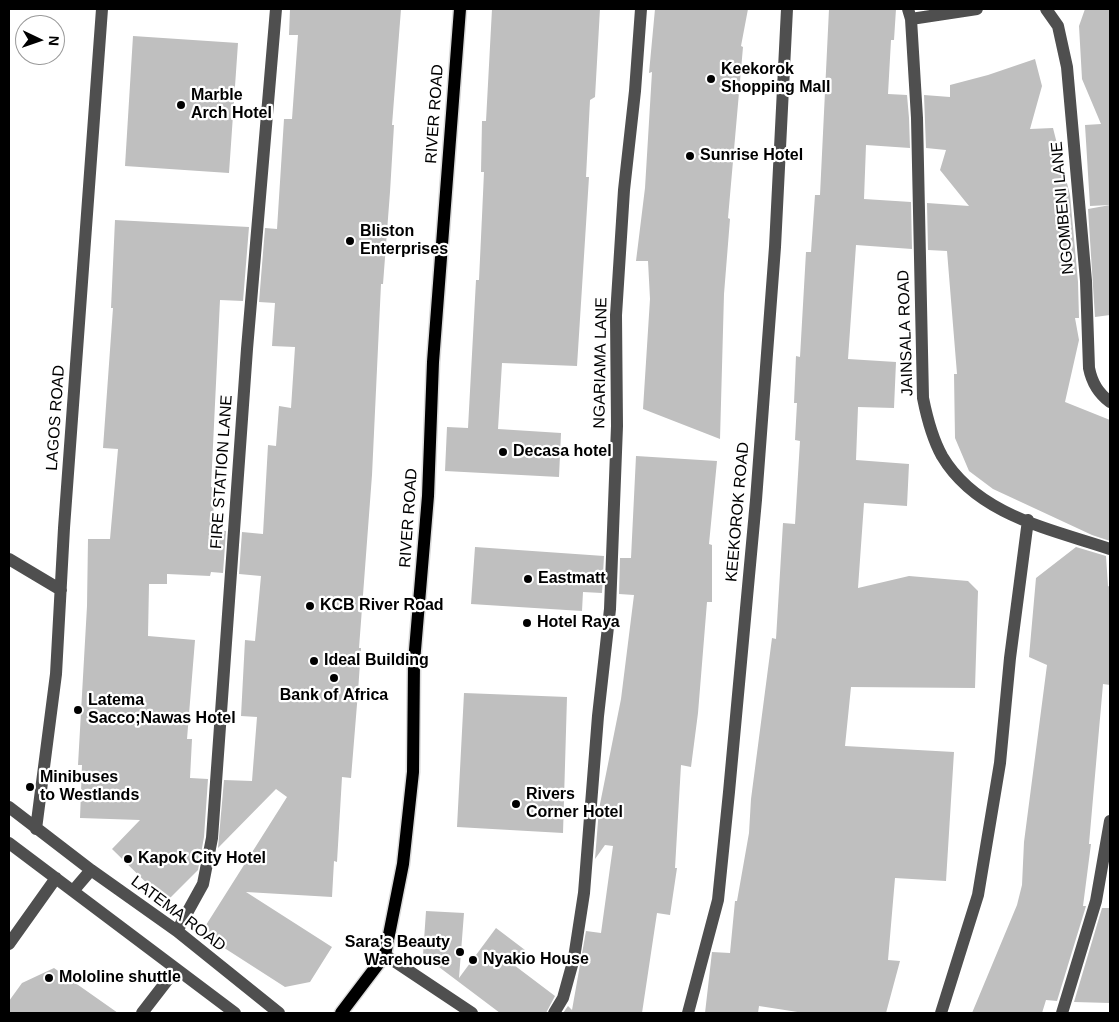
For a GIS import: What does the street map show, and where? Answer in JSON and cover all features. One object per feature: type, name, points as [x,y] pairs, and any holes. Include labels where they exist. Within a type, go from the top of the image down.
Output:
[{"type":"main road","name":"RIVER ROAD","points":[[341,1013],[385,955],[403,864],[413,772],[414,662],[428,496],[433,362],[443,210],[460,9]]},
{"type":"street","name":"LAGOS ROAD","points":[[36,829],[56,674],[102,9]]},
{"type":"street","name":"FIRE STATION LANE","points":[[177,931],[203,884],[212,838],[247,349],[276,9]]},
{"type":"street","name":"NGARIAMA LANE","points":[[554,1013],[563,998],[574,958],[584,893],[598,716],[610,609],[617,426],[616,315],[624,190],[635,91],[641,9]]},
{"type":"street","name":"KEEKOROK ROAD","points":[[688,1013],[718,900],[729,792],[756,500],[775,247],[787,9]]},
{"type":"street","points":[[909,14],[977,9]]},
{"type":"street","name":"NGOMBENI LANE","points":[[1046,9],[1058,26],[1067,67],[1086,281],[1089,368],[1091,378],[1100,394],[1110,402]]},
{"type":"street","name":"JAINSALA ROAD","points":[[909,14],[917,118],[923,398],[930,429],[942,457],[967,488],[995,509],[1110,549]]},
{"type":"street","points":[[941,1013],[978,895],[1000,762],[1010,658],[1028,520]]},
{"type":"street","points":[[9,559],[61,590]]},
{"type":"street","name":"LATEMA ROAD","points":[[9,807],[91,870],[177,931],[279,1013]]},
{"type":"street","points":[[1062,1013],[1096,901],[1110,821]]},
{"type":"street","points":[[9,843],[235,1013]]},
{"type":"street","points":[[73,891],[91,870]]},
{"type":"street","points":[[9,944],[56,878]]},
{"type":"street","points":[[385,955],[472,1013]]},
{"type":"street","points":[[142,1013],[176,968]]},
{"type":"building","points":[[290,9],[401,9],[392,125],[394,125],[390,192],[383,284],[381,284],[372,475],[359,648],[361,648],[358,692],[351,778],[342,777],[337,862],[334,861],[332,897],[246,892],[332,947],[310,982],[285,987],[201,933],[287,797],[276,789],[218,848],[224,780],[252,781],[257,717],[241,716],[245,640],[255,641],[261,576],[239,574],[242,532],[263,534],[268,445],[276,446],[279,406],[291,408],[295,347],[272,346],[275,303],[259,302],[265,228],[277,229],[284,119],[292,119],[298,35],[289,35]]},
{"type":"building","points":[[492,9],[600,9],[595,97],[590,100],[586,177],[589,177],[577,366],[502,363],[498,429],[561,433],[559,477],[445,471],[447,427],[468,428],[476,280],[479,280],[482,216],[484,172],[481,172],[482,121],[486,121]]},
{"type":"building","points":[[655,9],[748,9],[741,46],[743,47],[728,218],[730,219],[724,294],[720,439],[643,409],[650,299],[648,261],[636,261],[645,188],[652,72],[649,73]]},
{"type":"building","points":[[829,9],[896,9],[894,40],[891,40],[888,94],[907,95],[909,118],[910,148],[866,145],[864,199],[911,202],[912,249],[856,245],[848,359],[896,362],[894,408],[858,407],[856,460],[909,464],[907,506],[864,503],[858,588],[909,576],[968,581],[978,591],[975,688],[851,687],[845,746],[954,752],[946,881],[895,878],[888,960],[900,961],[886,1013],[804,1013],[759,1006],[758,1013],[705,1013],[712,952],[730,953],[735,901],[737,901],[749,833],[751,799],[772,638],[776,639],[783,523],[795,524],[800,441],[795,440],[797,403],[794,403],[796,356],[800,357],[806,252],[811,252],[815,195],[820,195]]},
{"type":"building","points":[[1085,9],[1110,9],[1110,205],[1090,206],[1085,125],[1101,124],[1082,79],[1079,26]]},
{"type":"building","name":"Marble Arch Hotel","points":[[133,36],[238,43],[229,173],[125,166]]},
{"type":"building","points":[[1035,59],[1042,86],[1030,129],[1053,128],[1070,195],[1078,282],[1079,318],[1075,318],[1079,340],[1065,402],[1110,420],[1110,541],[1092,535],[993,489],[969,471],[955,438],[954,374],[957,374],[947,251],[928,250],[927,203],[969,206],[940,170],[946,150],[926,148],[924,95],[950,97],[950,85],[988,75]]},
{"type":"building","points":[[1110,205],[1110,315],[1095,317],[1088,209]]},
{"type":"building","points":[[115,220],[249,227],[243,301],[220,300],[211,487],[215,488],[212,530],[226,531],[223,573],[211,572],[210,576],[167,574],[167,584],[149,584],[148,636],[195,640],[187,739],[192,739],[190,778],[208,779],[204,837],[198,870],[166,902],[112,849],[140,820],[80,818],[82,765],[78,765],[87,606],[88,539],[110,539],[118,449],[103,448],[113,308],[111,308]]},
{"type":"building","points":[[636,456],[717,461],[709,544],[712,545],[712,602],[707,602],[698,713],[691,767],[681,765],[675,868],[677,868],[670,915],[657,913],[642,1013],[563,1013],[568,1006],[572,1010],[586,931],[601,933],[613,846],[605,845],[595,859],[599,809],[621,699],[634,595],[619,594],[620,558],[631,558]]},
{"type":"building","name":"Eastmatt","points":[[475,547],[604,556],[602,593],[583,592],[582,611],[471,604]]},
{"type":"building","points":[[1076,547],[1106,556],[1108,586],[1110,587],[1110,685],[1103,684],[1089,844],[1091,844],[1083,906],[1086,906],[1057,1001],[1046,1000],[1042,1013],[972,1013],[1017,905],[1022,885],[1024,842],[1047,665],[1029,657],[1036,578]]},
{"type":"building","points":[[464,693],[567,697],[563,833],[457,827]]},
{"type":"building","points":[[1102,908],[1110,908],[1110,1003],[1074,1002]]},
{"type":"building","name":"Nyakio House","points":[[426,911],[464,913],[459,978],[496,928],[525,950],[514,965],[555,996],[546,1013],[500,1013],[423,955]]},
{"type":"building","points":[[54,968],[118,1013],[9,1013],[9,1001],[22,983]]},
{"type":"place","name":"Keekorok Shopping Mall","points":[[711,79]]},
{"type":"place","name":"Marble Arch Hotel","points":[[181,105]]},
{"type":"place","name":"Sunrise Hotel","points":[[690,156]]},
{"type":"place","name":"Bliston Enterprises","points":[[350,241]]},
{"type":"place","name":"Decasa hotel","points":[[503,452]]},
{"type":"place","name":"Eastmatt","points":[[528,579]]},
{"type":"place","name":"KCB River Road","points":[[310,606]]},
{"type":"place","name":"Hotel Raya","points":[[527,623]]},
{"type":"place","name":"Ideal Building","points":[[314,661]]},
{"type":"place","name":"Bank of Africa","points":[[334,678]]},
{"type":"place","name":"Latema Sacco;Nawas Hotel","points":[[78,710]]},
{"type":"place","name":"Minibuses to Westlands","points":[[30,787]]},
{"type":"place","name":"Rivers Corner Hotel","points":[[516,804]]},
{"type":"place","name":"Kapok City Hotel","points":[[128,859]]},
{"type":"place","name":"Sara's Beauty Warehouse","points":[[460,952]]},
{"type":"place","name":"Nyakio House","points":[[473,960]]},
{"type":"place","name":"Mololine shuttle","points":[[49,978]]}]
